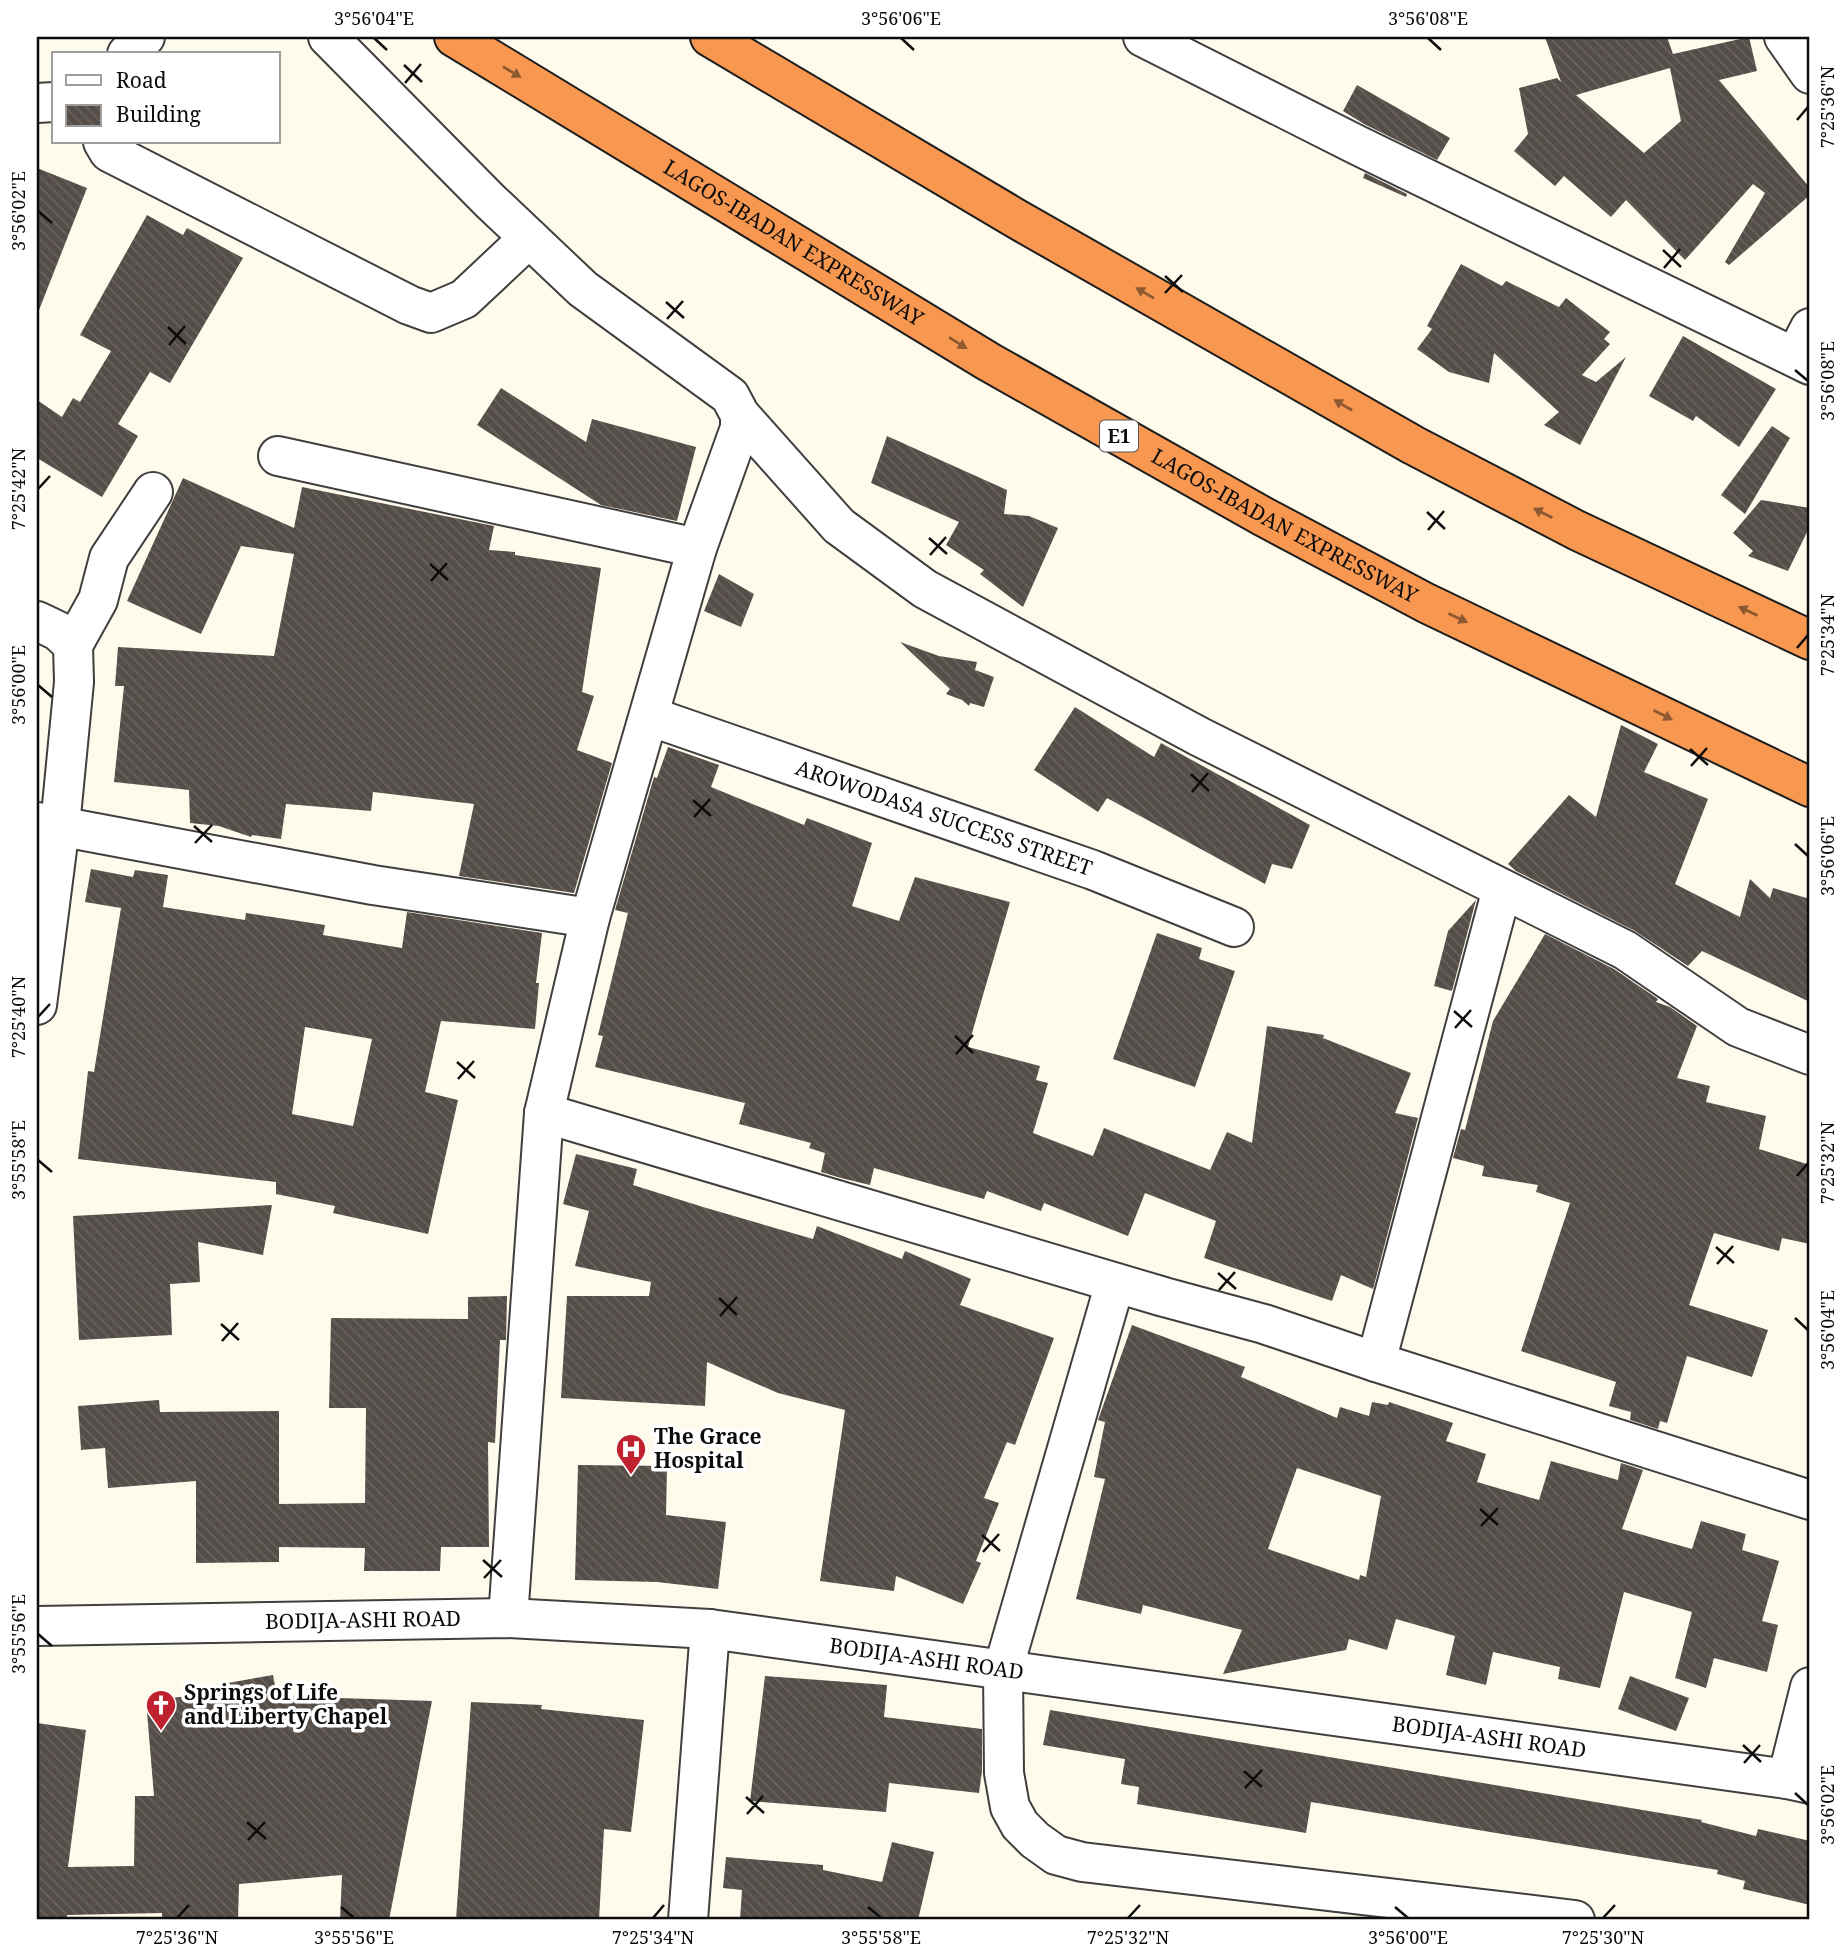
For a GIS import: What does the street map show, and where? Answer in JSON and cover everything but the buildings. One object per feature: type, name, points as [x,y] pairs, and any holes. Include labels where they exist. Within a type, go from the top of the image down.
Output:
[{"type":"highway","name":"LAGOS-IBADAN EXPRESSWAY","points":[[454,37],[989,362],[1253,511],[1426,603],[1810,787]]},
{"type":"highway","points":[[710,37],[1015,218],[1413,445],[1576,530],[1810,640]]},
{"type":"street","points":[[129,52],[145,37]]},
{"type":"street","points":[[328,37],[528,238],[583,289],[730,396],[740,415],[839,526],[925,589],[1200,737],[1625,950],[1738,1027],[1810,1055]]},
{"type":"street","points":[[1143,37],[1357,145],[1805,350]]},
{"type":"street","points":[[1784,37],[1810,74]]},
{"type":"street","points":[[104,144],[109,152],[119,158],[409,305],[431,313],[464,299],[528,238]]},
{"type":"street","points":[[508,1618],[544,1113],[590,918],[697,548],[740,428],[740,415]]},
{"type":"street","points":[[278,456],[697,548]]},
{"type":"street","points":[[37,1005],[48,824],[74,682],[73,645],[99,600],[109,558],[153,492]]},
{"type":"street","points":[[37,621],[58,631],[73,645]]},
{"type":"street","name":"AROWODASA SUCCESS STREET","points":[[649,716],[1093,870],[1234,927]]},
{"type":"street","points":[[48,824],[373,886],[590,918]]},
{"type":"street","points":[[1376,1362],[1503,889]]},
{"type":"street","points":[[544,1113],[1115,1283],[1264,1324],[1810,1500]]},
{"type":"street","points":[[1115,1283],[1003,1670],[1003,1773],[1010,1807],[1020,1825],[1056,1855],[1083,1862],[1575,1920]]},
{"type":"street","name":"BODIJA-ASHI ROAD","points":[[37,1626],[508,1618],[710,1629],[1799,1782]]},
{"type":"street","points":[[688,1920],[710,1629]]},
{"type":"street","points":[[1799,1782],[1810,1687]]},
{"type":"place","name":"The Grace Hospital","points":[[631,1476]]},
{"type":"place","name":"Springs of Life and Liberty Chapel","points":[[161,1732]]}]
